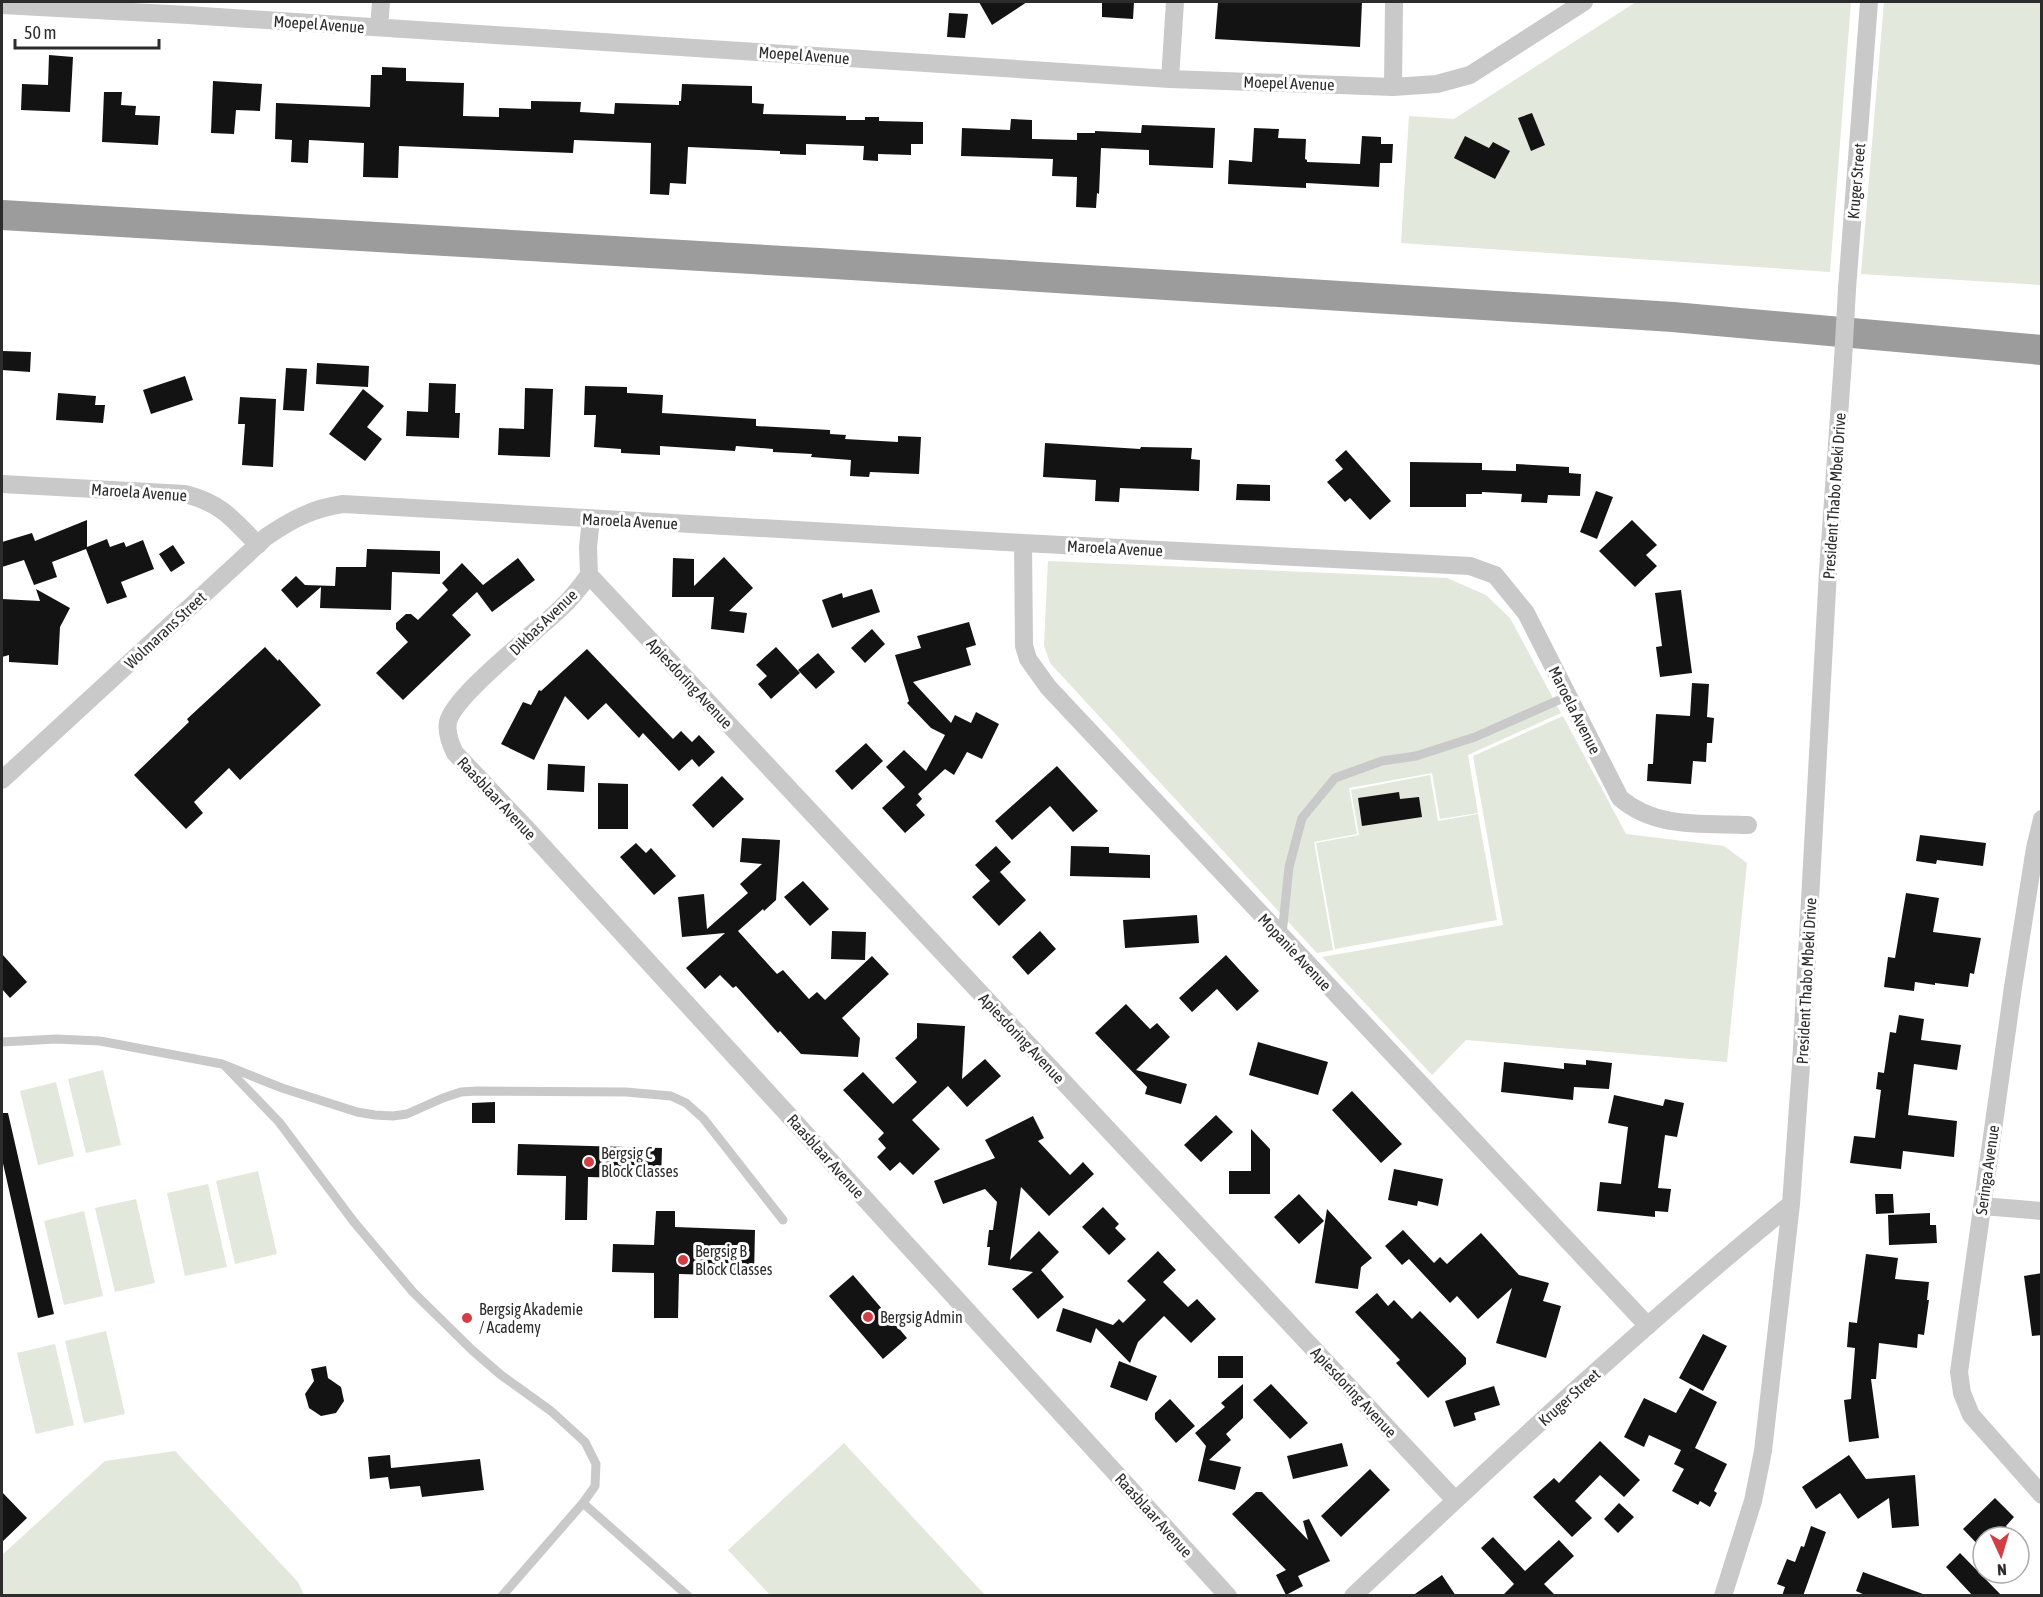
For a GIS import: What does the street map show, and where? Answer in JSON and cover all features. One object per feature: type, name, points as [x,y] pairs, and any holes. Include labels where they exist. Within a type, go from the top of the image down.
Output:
[{"type":"highway","points":[[2,215],[819,263],[1673,317],[2042,350]]},
{"type":"street","points":[[379,27],[381,2]]},
{"type":"street","points":[[1170,79],[1175,2]]},
{"type":"street","points":[[1393,87],[1394,2]]},
{"type":"street","name":"Moepel Avenue","points":[[2,5],[379,27],[1170,79],[1393,87],[1448,83],[1470,75],[1584,2]]},
{"type":"street","name":"Kruger Street","points":[[1843,360],[1869,2]]},
{"type":"street","name":"President Thabo Mbeki Drive","points":[[1723,1596],[1753,1501],[1762,1451],[1791,1204],[1843,360]]},
{"type":"street","name":"Maroela Avenue","points":[[2,484],[185,494],[206,499],[222,509],[258,545]]},
{"type":"street","name":"Maroela Avenue","points":[[343,504],[1470,566],[1495,575],[1526,613],[1620,798],[1632,808],[1665,821],[1748,825]]},
{"type":"street","name":"Wolmarans Street","points":[[2,780],[258,545],[289,522],[311,510],[343,504]]},
{"type":"street","name":"Dikbas Avenue","points":[[454,708],[480,680],[565,605],[589,575],[588,547],[591,519]]},
{"type":"street","name":"Mopanie Avenue","points":[[1023,543],[1023,639],[1028,659],[1035,671],[1281,938],[1648,1326]]},
{"type":"street","name":"Apiesdoring Avenue","points":[[589,575],[1455,1500]]},
{"type":"street","name":"Raasblaar Avenue","points":[[454,708],[448,722],[448,738],[461,760],[1228,1596]]},
{"type":"street","name":"Seringa Avenue","points":[[2042,819],[2035,848],[1959,1372],[1962,1393],[1971,1415],[2042,1495]]},
{"type":"street","name":"Kruger Street","points":[[1353,1596],[1455,1500],[1648,1326],[1791,1204]]},
{"type":"street","points":[[1982,1206],[2042,1211]]},
{"type":"lane","points":[[1281,938],[1289,867],[1302,818],[1335,778],[1382,761],[1416,756],[1475,737],[1568,696]]},
{"type":"lane","points":[[2,1042],[56,1039],[100,1041],[222,1064],[282,1088],[357,1112],[375,1115],[407,1114],[460,1092],[626,1092],[671,1096],[686,1103],[703,1118],[783,1220]]},
{"type":"lane","points":[[222,1064],[279,1122],[354,1222],[413,1292],[472,1350],[501,1375],[551,1411],[585,1442],[596,1464],[595,1486],[583,1503],[502,1596]]},
{"type":"lane","points":[[583,1503],[688,1596]]},
{"type":"shaded area","points":[[1636,2],[1851,2],[1830,272],[1401,243],[1409,116],[1454,119]]},
{"type":"shaded area","points":[[1884,2],[2041,2],[2041,285],[1861,274]]},
{"type":"shaded area","points":[[1048,561],[1447,578],[1486,595],[1510,618],[1561,713],[1468,755],[1478,813],[1440,819],[1432,773],[1349,788],[1357,834],[1314,842],[1333,950],[1317,953],[1050,663],[1044,645]]},
{"type":"shaded area","points":[[1563,716],[1626,834],[1724,846],[1747,863],[1727,1062],[1466,1040],[1432,1075],[1322,957],[1503,925],[1473,756]]},
{"type":"shaded area","points":[[1430,775],[1438,821],[1478,814],[1497,920],[1335,949],[1316,843],[1359,835],[1351,790]]},
{"type":"shaded area","points":[[103,1070],[121,1145],[86,1153],[68,1079]]},
{"type":"shaded area","points":[[56,1082],[74,1156],[38,1165],[20,1091]]},
{"type":"shaded area","points":[[258,1171],[277,1254],[235,1264],[216,1181]]},
{"type":"shaded area","points":[[208,1184],[227,1267],[185,1276],[167,1193]]},
{"type":"shaded area","points":[[136,1199],[155,1283],[115,1292],[95,1208]]},
{"type":"shaded area","points":[[84,1211],[103,1296],[64,1305],[44,1221]]},
{"type":"shaded area","points":[[106,1331],[125,1414],[84,1423],[65,1341]]},
{"type":"shaded area","points":[[55,1344],[74,1425],[36,1434],[17,1353]]},
{"type":"shaded area","points":[[844,1443],[985,1595],[770,1595],[728,1550]]},
{"type":"shaded area","points":[[175,1451],[298,1582],[304,1595],[2,1595],[2,1555],[105,1461]]},
{"type":"building","points":[[979,2],[1027,2],[992,25]]},
{"type":"building","points":[[1102,2],[1134,2],[1133,19],[1102,17]]},
{"type":"building","points":[[1218,2],[1362,2],[1360,47],[1215,39]]},
{"type":"building","points":[[949,13],[968,14],[965,38],[947,37]]},
{"type":"building","points":[[49,55],[73,57],[70,112],[21,110],[22,84],[48,85]]},
{"type":"building","points":[[382,67],[406,68],[406,81],[464,83],[463,116],[499,117],[499,108],[531,109],[531,101],[581,102],[580,112],[614,114],[615,103],[679,105],[682,84],[752,86],[752,103],[764,104],[763,114],[846,116],[846,120],[879,117],[879,121],[923,122],[923,144],[911,144],[911,155],[878,154],[878,161],[863,160],[864,146],[806,144],[806,155],[780,154],[780,151],[688,147],[686,184],[670,183],[669,195],[650,194],[651,143],[574,140],[573,153],[399,146],[398,178],[363,177],[364,143],[309,140],[308,163],[291,162],[292,140],[275,139],[276,103],[370,107],[371,75],[382,75]]},
{"type":"building","points":[[213,81],[262,84],[260,111],[236,110],[234,134],[211,133]]},
{"type":"building","points":[[104,92],[122,92],[121,105],[136,106],[135,115],[160,116],[158,145],[102,142]]},
{"type":"building","points":[[1532,113],[1545,145],[1531,151],[1518,118]]},
{"type":"building","points":[[1011,119],[1032,120],[1032,139],[1077,140],[1077,133],[1095,133],[1095,131],[1141,133],[1142,125],[1215,128],[1213,168],[1149,165],[1149,150],[1101,148],[1099,194],[1097,193],[1096,208],[1076,207],[1077,177],[1052,176],[1053,159],[961,156],[962,128],[1010,130]]},
{"type":"building","points":[[1254,128],[1279,129],[1278,138],[1306,139],[1305,159],[1307,162],[1360,164],[1362,136],[1381,137],[1381,144],[1393,144],[1392,163],[1380,163],[1379,187],[1306,183],[1306,188],[1228,184],[1229,160],[1252,162]]},
{"type":"building","points":[[1465,136],[1489,148],[1493,142],[1510,151],[1495,179],[1454,158]]},
{"type":"building","points":[[3,351],[31,352],[30,372],[2,370]]},
{"type":"building","points":[[317,363],[369,366],[368,387],[316,384]]},
{"type":"building","points":[[286,368],[307,369],[304,411],[283,410]]},
{"type":"building","points":[[185,376],[193,400],[151,414],[143,390]]},
{"type":"building","points":[[429,383],[456,384],[455,413],[460,413],[459,438],[406,436],[407,411],[428,412]]},
{"type":"building","points":[[585,386],[627,387],[627,393],[663,395],[662,413],[756,419],[756,426],[830,430],[830,434],[846,435],[845,439],[898,442],[898,436],[921,437],[919,474],[870,472],[869,477],[850,476],[851,460],[811,457],[812,454],[773,452],[773,449],[736,446],[735,451],[660,446],[660,455],[621,453],[621,449],[594,447],[596,415],[584,415]]},
{"type":"building","points":[[525,388],[553,389],[550,457],[498,455],[499,428],[524,429]]},
{"type":"building","points":[[363,389],[384,406],[367,427],[382,439],[365,461],[329,434]]},
{"type":"building","points":[[58,393],[96,396],[95,405],[105,405],[103,423],[56,420]]},
{"type":"building","points":[[240,397],[276,399],[273,467],[242,465],[245,424],[238,424]]},
{"type":"building","points":[[1045,443],[1140,449],[1141,447],[1192,448],[1191,459],[1200,460],[1199,491],[1120,488],[1119,502],[1095,501],[1096,480],[1043,477]]},
{"type":"building","points":[[1346,450],[1391,501],[1370,520],[1350,498],[1345,502],[1327,482],[1343,469],[1335,460]]},
{"type":"building","points":[[1410,462],[1482,463],[1482,470],[1516,471],[1516,464],[1569,467],[1569,473],[1581,474],[1580,496],[1548,495],[1547,503],[1521,502],[1522,494],[1482,492],[1482,494],[1466,494],[1466,507],[1410,507]]},
{"type":"building","points":[[1237,484],[1270,485],[1270,501],[1236,500]]},
{"type":"building","points":[[1596,491],[1613,497],[1597,539],[1580,532]]},
{"type":"building","points":[[87,520],[87,547],[107,539],[110,547],[124,542],[126,547],[143,540],[154,569],[121,582],[127,597],[107,604],[86,549],[52,562],[57,577],[34,585],[24,560],[2,567],[2,542],[32,533],[35,541]]},
{"type":"building","points":[[1632,520],[1657,545],[1646,555],[1657,566],[1635,587],[1599,551]]},
{"type":"building","points":[[173,545],[185,563],[171,572],[159,554]]},
{"type":"building","points":[[367,549],[440,551],[440,574],[392,572],[391,610],[320,608],[321,587],[297,608],[281,590],[296,576],[305,585],[335,586],[336,567],[366,567]]},
{"type":"building","points":[[724,557],[753,588],[729,611],[747,613],[744,633],[711,629],[714,597],[672,597],[673,558],[694,559],[694,586]]},
{"type":"building","points":[[518,558],[535,580],[492,612],[477,592],[452,615],[471,635],[403,700],[376,673],[408,642],[396,629],[396,623],[406,614],[411,614],[418,620],[448,590],[442,583],[462,563],[483,585]]},
{"type":"building","points":[[36,589],[70,608],[60,627],[58,665],[9,662],[9,655],[2,657],[2,599],[40,601]]},
{"type":"building","points":[[872,589],[880,612],[832,628],[822,600],[842,593],[843,598]]},
{"type":"building","points":[[1681,590],[1692,673],[1660,677],[1656,647],[1662,646],[1655,593]]},
{"type":"building","points":[[969,622],[976,645],[966,648],[971,665],[913,682],[951,723],[955,715],[971,723],[976,712],[999,724],[982,759],[967,752],[954,775],[945,769],[918,794],[922,799],[916,805],[925,815],[905,833],[882,808],[905,787],[886,767],[904,750],[926,771],[945,735],[931,728],[907,703],[909,701],[895,655],[921,648],[917,636]]},
{"type":"building","points":[[872,629],[885,644],[865,663],[851,648]]},
{"type":"building","points":[[265,647],[321,705],[240,780],[229,768],[194,802],[203,813],[186,829],[134,775],[189,722],[187,719]]},
{"type":"building","points":[[776,647],[800,673],[771,699],[758,684],[767,676],[756,665]]},
{"type":"building","points":[[587,649],[673,739],[681,731],[692,742],[699,735],[715,752],[699,767],[692,759],[679,771],[643,733],[639,738],[606,703],[588,720],[565,696],[534,760],[501,744],[523,702],[531,705],[539,690],[541,691]]},
{"type":"building","points":[[818,653],[835,672],[816,689],[798,670]]},
{"type":"building","points":[[1692,683],[1709,684],[1707,717],[1714,718],[1712,743],[1707,743],[1706,762],[1693,761],[1691,784],[1647,781],[1648,764],[1653,764],[1656,714],[1690,716]]},
{"type":"building","points":[[866,743],[883,761],[852,790],[835,771]]},
{"type":"building","points":[[548,764],[585,766],[584,792],[547,790]]},
{"type":"building","points":[[1057,766],[1098,811],[1073,832],[1050,806],[1012,840],[995,821]]},
{"type":"building","points":[[722,776],[744,799],[713,828],[692,805]]},
{"type":"building","points":[[598,783],[628,784],[628,829],[598,829]]},
{"type":"building","points":[[1399,792],[1400,799],[1419,797],[1422,817],[1362,826],[1358,798]]},
{"type":"building","points":[[1920,835],[1986,843],[1983,866],[1937,860],[1936,864],[1916,861]]},
{"type":"building","points":[[742,838],[780,840],[776,900],[738,931],[777,974],[783,970],[809,999],[817,992],[825,1000],[872,956],[889,974],[842,1018],[860,1038],[858,1057],[801,1054],[780,1031],[778,1033],[736,986],[733,988],[720,975],[705,989],[686,968],[725,933],[682,937],[678,897],[704,894],[707,929],[748,893],[740,884],[762,864],[740,862]]},
{"type":"building","points":[[636,843],[646,853],[651,848],[676,876],[654,895],[620,857]]},
{"type":"building","points":[[996,846],[1011,862],[990,881],[975,865]]},
{"type":"building","points":[[1071,846],[1109,847],[1109,853],[1150,855],[1150,878],[1070,876]]},
{"type":"building","points":[[1000,872],[1026,900],[999,926],[972,897]]},
{"type":"building","points":[[803,881],[829,909],[810,926],[784,897]]},
{"type":"building","points":[[1906,893],[1939,898],[1933,932],[1981,938],[1974,974],[1970,973],[1968,987],[1915,982],[1914,991],[1884,987],[1888,957],[1895,958]]},
{"type":"building","points":[[1197,915],[1199,943],[1125,948],[1123,920]]},
{"type":"building","points":[[832,931],[866,932],[865,960],[831,959]]},
{"type":"building","points":[[1040,931],[1056,949],[1028,975],[1012,957]]},
{"type":"building","points":[[2,954],[27,982],[10,998],[2,989]]},
{"type":"building","points":[[1226,955],[1259,991],[1237,1011],[1217,989],[1192,1012],[1179,998]]},
{"type":"building","points":[[1126,1004],[1150,1029],[1157,1023],[1170,1037],[1136,1070],[1187,1084],[1181,1104],[1145,1094],[1147,1087],[1095,1033]]},
{"type":"building","points":[[1899,1015],[1924,1019],[1921,1040],[1961,1045],[1957,1070],[1914,1064],[1908,1115],[1957,1121],[1954,1157],[1903,1151],[1901,1169],[1850,1163],[1854,1136],[1875,1138],[1881,1090],[1876,1089],[1878,1072],[1884,1073],[1890,1032],[1896,1033]]},
{"type":"building","points":[[917,1023],[965,1026],[962,1079],[985,1059],[1001,1076],[967,1107],[948,1086],[912,1120],[940,1149],[913,1175],[900,1162],[890,1171],[877,1157],[886,1148],[878,1139],[884,1133],[843,1090],[863,1072],[893,1104],[917,1082],[895,1058],[917,1038]]},
{"type":"building","points":[[1258,1042],[1328,1062],[1318,1095],[1249,1075]]},
{"type":"building","points":[[1586,1060],[1612,1063],[1609,1089],[1574,1087],[1573,1100],[1501,1092],[1504,1062],[1564,1069],[1564,1063],[1586,1065]]},
{"type":"building","points":[[1352,1091],[1402,1144],[1381,1163],[1332,1110]]},
{"type":"building","points":[[1614,1095],[1663,1106],[1665,1099],[1684,1103],[1677,1137],[1665,1135],[1658,1188],[1671,1189],[1668,1212],[1655,1211],[1655,1217],[1597,1211],[1600,1182],[1621,1184],[1628,1127],[1608,1123]]},
{"type":"building","points":[[495,1102],[495,1123],[472,1123],[472,1103]]},
{"type":"building","points":[[2,1113],[8,1113],[54,1314],[38,1318],[2,1159]]},
{"type":"building","points":[[1216,1115],[1233,1132],[1201,1162],[1184,1145]]},
{"type":"building","points":[[1033,1116],[1044,1138],[1038,1141],[1070,1175],[1083,1162],[1094,1174],[1049,1216],[1021,1187],[1010,1260],[1039,1231],[1059,1252],[1041,1270],[1064,1297],[1038,1319],[1012,1289],[1033,1272],[988,1265],[989,1230],[993,1230],[997,1202],[985,1189],[943,1204],[934,1181],[995,1158],[985,1140]]},
{"type":"building","points":[[1251,1129],[1270,1149],[1270,1194],[1229,1194],[1229,1171],[1251,1171]]},
{"type":"building","name":"Bergsig C Block Classes","points":[[518,1144],[662,1148],[661,1179],[588,1177],[587,1220],[565,1220],[566,1176],[517,1175]]},
{"type":"building","points":[[1394,1169],[1443,1179],[1438,1206],[1418,1201],[1417,1206],[1388,1200]]},
{"type":"building","points":[[1299,1194],[1324,1221],[1299,1244],[1274,1217]]},
{"type":"building","points":[[1875,1194],[1893,1194],[1894,1213],[1876,1214]]},
{"type":"building","points":[[1103,1207],[1119,1224],[1115,1228],[1126,1239],[1109,1255],[1082,1227]]},
{"type":"building","points":[[1327,1209],[1372,1258],[1361,1267],[1358,1289],[1315,1283]]},
{"type":"building","points":[[656,1211],[675,1211],[675,1227],[755,1230],[754,1276],[679,1274],[678,1318],[654,1318],[654,1273],[612,1272],[613,1244],[654,1245]]},
{"type":"building","points":[[1930,1213],[1930,1225],[1936,1225],[1937,1243],[1889,1245],[1888,1215]]},
{"type":"building","points":[[1403,1230],[1434,1263],[1440,1257],[1447,1264],[1481,1233],[1519,1275],[1549,1283],[1543,1301],[1561,1306],[1546,1358],[1496,1343],[1512,1288],[1478,1319],[1457,1296],[1450,1303],[1409,1259],[1402,1265],[1385,1246]]},
{"type":"building","points":[[1158,1251],[1176,1270],[1163,1282],[1188,1307],[1197,1299],[1216,1319],[1191,1343],[1164,1316],[1138,1342],[1130,1363],[1096,1328],[1091,1343],[1056,1331],[1063,1308],[1113,1325],[1119,1319],[1123,1323],[1146,1300],[1127,1281]]},
{"type":"building","points":[[1866,1254],[1898,1258],[1895,1279],[1929,1282],[1927,1300],[1929,1300],[1924,1335],[1918,1334],[1917,1348],[1879,1343],[1876,1379],[1871,1379],[1879,1438],[1849,1442],[1844,1400],[1851,1399],[1855,1348],[1847,1347],[1849,1322],[1857,1323]]},
{"type":"building","points":[[2042,1273],[2042,1335],[2032,1336],[2024,1276]]},
{"type":"building","name":"Bergsig Admin","points":[[853,1275],[907,1338],[883,1359],[829,1296]]},
{"type":"building","points":[[1377,1293],[1388,1306],[1394,1300],[1412,1319],[1420,1311],[1466,1358],[1466,1364],[1428,1398],[1396,1363],[1400,1360],[1355,1312]]},
{"type":"building","points":[[1703,1334],[1727,1346],[1703,1391],[1679,1378]]},
{"type":"building","points":[[1218,1356],[1243,1356],[1243,1378],[1218,1378]]},
{"type":"building","points":[[1119,1361],[1157,1376],[1147,1401],[1110,1387]]},
{"type":"building","points":[[326,1366],[328,1378],[341,1387],[344,1401],[336,1413],[321,1416],[309,1408],[305,1394],[314,1381],[311,1369]]},
{"type":"building","points":[[1243,1384],[1243,1418],[1226,1434],[1231,1440],[1209,1460],[1241,1467],[1235,1490],[1198,1481],[1206,1446],[1195,1433],[1225,1407],[1221,1403]]},
{"type":"building","points":[[1271,1384],[1308,1423],[1290,1439],[1253,1400]]},
{"type":"building","points":[[1494,1386],[1500,1405],[1474,1413],[1476,1420],[1454,1427],[1445,1401]]},
{"type":"building","points":[[1690,1388],[1717,1402],[1695,1448],[1727,1464],[1714,1491],[1717,1493],[1710,1507],[1700,1501],[1698,1505],[1672,1491],[1684,1469],[1674,1464],[1681,1450],[1649,1435],[1644,1447],[1624,1437],[1644,1398],[1676,1413]]},
{"type":"building","points":[[1170,1399],[1195,1426],[1176,1443],[1155,1419],[1155,1413]]},
{"type":"building","points":[[1600,1441],[1640,1480],[1624,1497],[1600,1475],[1575,1501],[1592,1518],[1572,1537],[1533,1497],[1554,1478],[1559,1483]]},
{"type":"building","points":[[1342,1443],[1348,1466],[1293,1479],[1287,1456]]},
{"type":"building","points":[[390,1455],[391,1468],[480,1459],[484,1490],[422,1497],[420,1486],[390,1489],[388,1477],[370,1479],[368,1457]]},
{"type":"building","points":[[1849,1455],[1866,1479],[1915,1475],[1919,1526],[1892,1528],[1889,1498],[1858,1519],[1840,1493],[1816,1509],[1802,1487]]},
{"type":"building","points":[[1370,1469],[1390,1490],[1341,1537],[1321,1516]]},
{"type":"building","points":[[2,1492],[27,1518],[2,1542]]},
{"type":"building","points":[[1256,1492],[1262,1492],[1308,1540],[1303,1521],[1309,1519],[1330,1561],[1298,1576],[1303,1586],[1286,1595],[1276,1575],[1286,1570],[1232,1514]]},
{"type":"building","points":[[1995,1498],[2014,1517],[2007,1525],[1971,1525],[1971,1537],[1963,1529]]},
{"type":"building","points":[[1619,1503],[1634,1517],[1618,1533],[1604,1519]]},
{"type":"building","points":[[1811,1526],[1826,1532],[1803,1596],[1782,1596],[1785,1587],[1777,1584],[1787,1559],[1795,1562],[1801,1546],[1804,1547]]},
{"type":"building","points":[[1493,1537],[1525,1571],[1559,1540],[1574,1556],[1544,1584],[1556,1596],[1502,1596],[1514,1584],[1481,1548]]},
{"type":"building","points":[[1960,1553],[1971,1564],[1971,1585],[1991,1585],[2002,1596],[1973,1596],[1946,1567]]},
{"type":"building","points":[[1863,1572],[1923,1594],[1922,1596],[1867,1596],[1856,1591]]},
{"type":"building","points":[[1442,1575],[1456,1596],[1412,1596]]},
{"type":"place","name":"Bergsig C Block Classes","points":[[589,1162]]},
{"type":"place","name":"Bergsig B Block Classes","points":[[683,1260]]},
{"type":"place","name":"Bergsig Admin","points":[[868,1317]]},
{"type":"place","name":"Bergsig Akademie / Academy","points":[[467,1318]]}]
